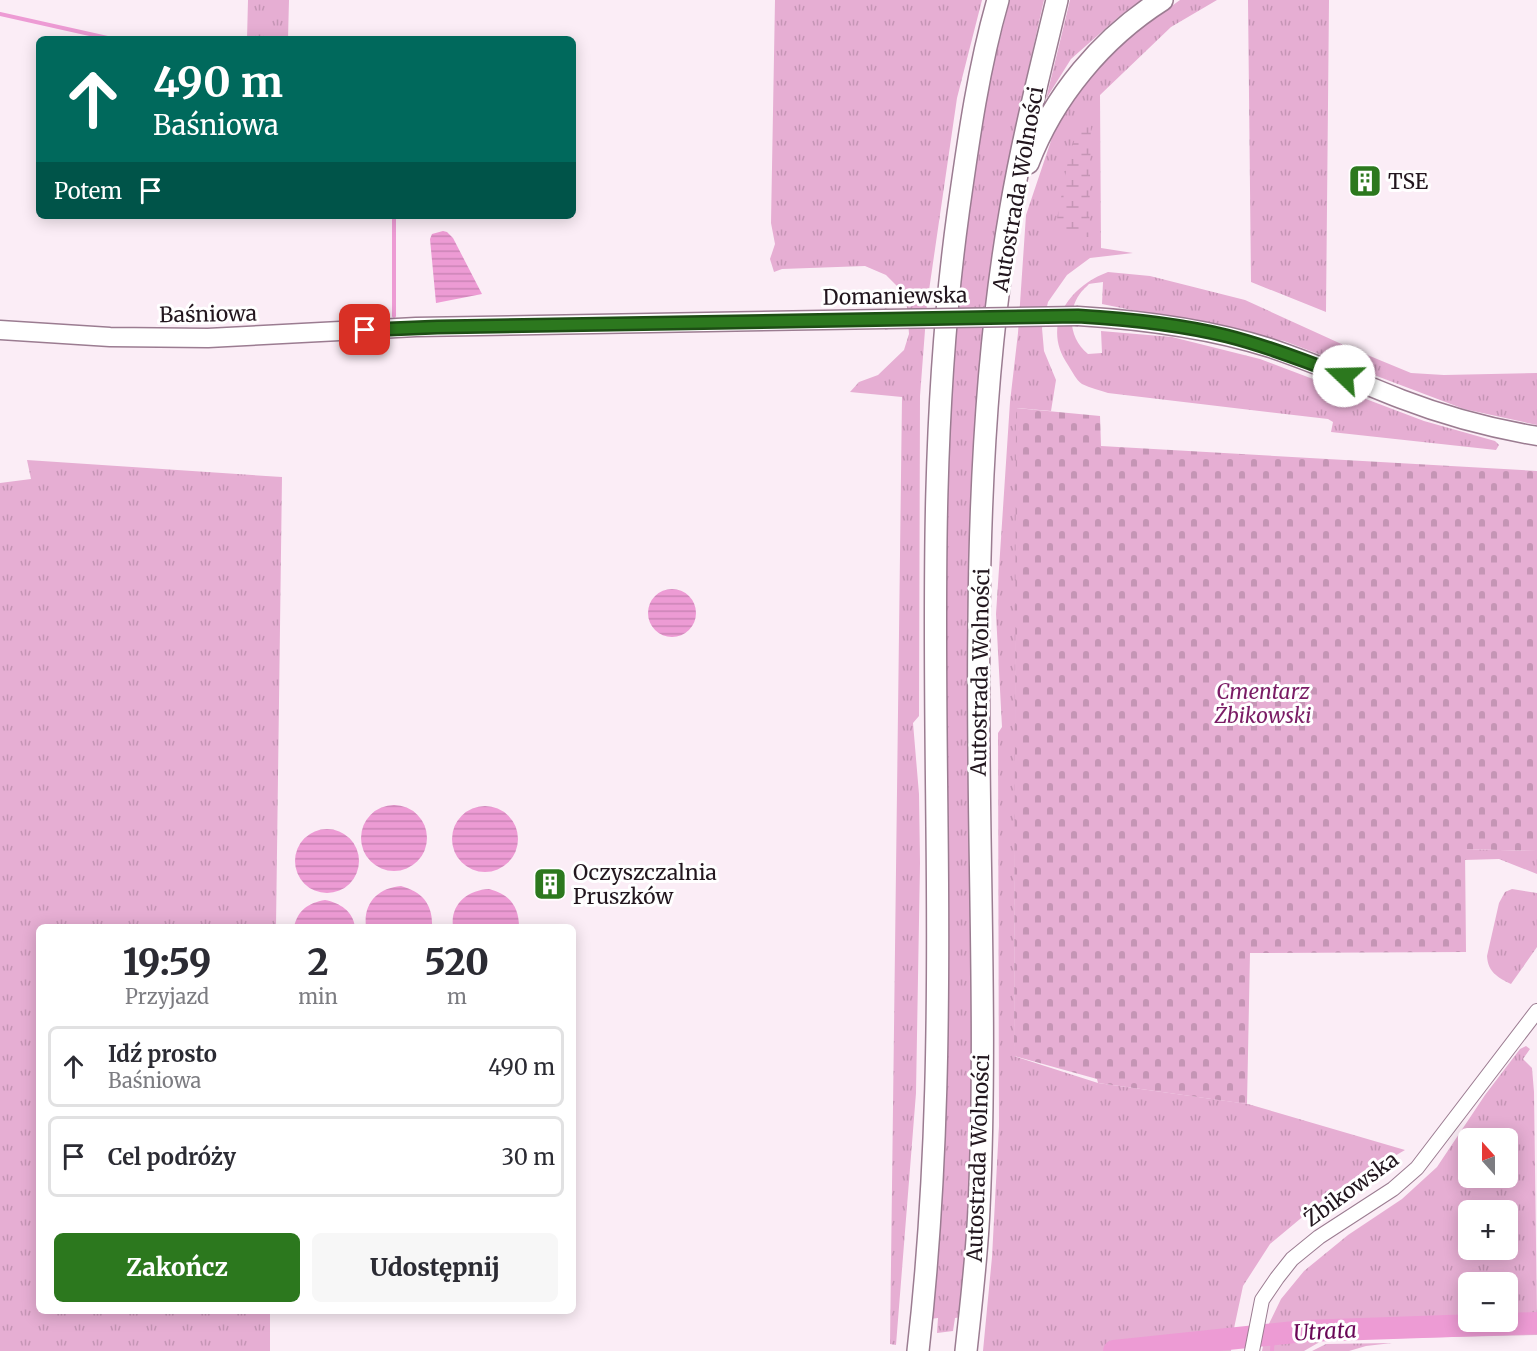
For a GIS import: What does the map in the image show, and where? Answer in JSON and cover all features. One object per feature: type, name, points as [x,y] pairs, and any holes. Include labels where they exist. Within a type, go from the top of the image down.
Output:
[{"type":"highway","name":"Autostrada Wolności","points":[[919,1348],[927,1272],[936,1101],[938,832],[935,602],[937,459],[942,360],[949,283],[965,166],[985,51],[999,0]]},
{"type":"highway","name":"Autostrada Wolności","points":[[966,1346],[977,1244],[980,1172],[979,618],[986,434],[1000,277],[1010,212],[1032,102],[1057,0]]},
{"type":"highway","points":[[1010,212],[1030,158],[1053,112],[1078,75],[1117,33],[1162,0]]},
{"type":"main road","name":"Domaniewska","points":[[416,327],[1078,316],[1130,319],[1228,336],[1271,349],[1455,417],[1477,424],[1537,436]]},
{"type":"main road","name":"Baśniowa","points":[[0,330],[110,337],[208,338],[416,327]]},
{"type":"street","name":"Żbikowska","points":[[1252,1351],[1262,1300],[1276,1278],[1292,1259],[1319,1238],[1394,1189],[1417,1168],[1537,1011]]},
{"type":"green space","points":[[248,0],[289,0],[288,36],[247,36]]},
{"type":"green space","points":[[775,0],[982,0],[957,98],[927,304],[920,396],[919,716],[913,723],[919,794],[920,863],[916,1093],[896,1345],[890,1344],[902,397],[850,392],[859,382],[878,375],[904,350],[909,334],[907,307],[901,290],[886,275],[865,266],[782,269],[774,272],[770,259],[775,244],[771,223]]},
{"type":"green space","points":[[1010,0],[1044,0],[1012,141],[994,255],[973,1054],[973,1137],[962,1317],[955,1318],[953,1331],[937,1333],[938,1318],[929,1319],[949,390],[957,283],[989,80]]},
{"type":"green space","points":[[1070,0],[1142,0],[1122,14],[1071,59],[1046,99]]},
{"type":"green space","points":[[1180,0],[1217,0],[1171,27],[1100,95],[1101,248],[1133,253],[1090,258],[1067,275],[1048,302],[1042,328],[1044,351],[1056,380],[1051,411],[1017,408],[1014,1056],[1098,1083],[1248,1104],[1405,1150],[1330,1194],[1270,1244],[1243,1286],[1231,1351],[983,1351],[992,1257],[999,1126],[998,733],[1002,727],[996,614],[1010,402],[1018,333],[1026,215],[1058,120],[1091,73],[1126,39]]},
{"type":"green space","points":[[1248,0],[1329,0],[1326,312],[1251,282]]},
{"type":"green space","points":[[1091,114],[1089,237],[1064,237],[1057,219],[1069,156],[1081,122]]},
{"type":"green space","points":[[1108,272],[1150,276],[1245,300],[1411,373],[1444,375],[1537,373],[1537,425],[1464,409],[1284,341],[1102,304],[1103,282],[1089,284],[1082,291],[1072,315],[1077,340],[1088,354],[1102,353],[1101,331],[1172,337],[1260,359],[1424,421],[1495,441],[1499,445],[1496,450],[1331,432],[1333,422],[1328,419],[1108,393],[1088,387],[1076,378],[1060,350],[1057,336],[1058,322],[1063,310],[1081,287]]},
{"type":"green space","name":"Cmentarz Żbikowski","points":[[1016,408],[1100,416],[1101,446],[1537,471],[1537,851],[1465,849],[1466,952],[1250,953],[1247,1104],[1098,1083],[1097,1079],[1014,1056]]},
{"type":"green space","points":[[27,460],[282,477],[276,924],[36,924],[36,1314],[270,1314],[270,1351],[0,1351],[0,483],[31,479]]},
{"type":"green space","points":[[1537,843],[1537,874],[1499,859],[1464,860],[1464,849],[1536,851]]},
{"type":"green space","points":[[1512,889],[1537,893],[1537,947],[1511,984],[1494,973],[1489,966],[1487,956],[1499,903],[1505,892]]},
{"type":"green space","points":[[1526,1046],[1530,1049],[1523,1059],[1532,1068],[1534,1092],[1537,1317],[1518,1317],[1518,1272],[1458,1272],[1458,1318],[1358,1322],[1266,1330],[1281,1299],[1304,1271],[1348,1235],[1402,1199],[1437,1167],[1458,1136],[1458,1188],[1518,1188],[1518,1128],[1463,1128],[1520,1049]]},
{"type":"green space","points":[[1537,1330],[1537,1335],[1323,1340],[1304,1351],[1262,1351],[1264,1341],[1351,1334]]},
{"type":"green space","points":[[1392,1343],[1366,1346],[1349,1351],[1312,1351],[1326,1344]]},
{"type":"shaded area","points":[[443,231],[453,238],[482,294],[436,303],[430,239],[432,234]]},
{"type":"shaded area","points":[[667,589],[677,589],[689,596],[696,608],[696,618],[689,630],[677,637],[667,637],[652,626],[648,618],[648,608],[659,593]]},
{"type":"shaded area","points":[[394,805],[406,808],[417,815],[424,826],[427,838],[424,850],[417,861],[406,868],[394,871],[382,868],[371,861],[364,850],[361,838],[364,826],[371,815],[382,808]]},
{"type":"shaded area","points":[[478,806],[492,806],[504,811],[513,820],[518,839],[516,852],[509,863],[492,872],[478,872],[466,867],[457,858],[452,846],[452,832],[457,820],[466,811]]},
{"type":"shaded area","points":[[327,829],[339,831],[350,838],[357,849],[359,861],[357,873],[350,884],[339,891],[327,893],[315,891],[304,884],[297,873],[295,861],[297,849],[304,838],[315,831]]},
{"type":"shaded area","points":[[401,886],[421,896],[431,912],[432,924],[366,924],[367,911],[374,898],[393,887]]},
{"type":"shaded area","points":[[481,890],[496,891],[512,902],[519,924],[453,924],[454,912],[462,900]]},
{"type":"shaded area","points":[[325,900],[336,903],[349,912],[354,924],[295,924],[301,912],[314,903]]},
{"type":"waterway","points":[[0,14],[99,36]]},
{"type":"waterway","points":[[394,219],[394,316]]},
{"type":"waterway","name":"Utrata","points":[[1114,1351],[1304,1331],[1537,1323]]},
{"type":"waterway","points":[[1272,1351],[1273,1334]]},
{"type":"place","name":"TSE","points":[[1365,181]]},
{"type":"place","name":"Oczyszczalnia Pruszków","points":[[550,884]]},
{"type":"route","points":[[365,330],[416,327],[1078,316],[1130,319],[1228,336],[1344,376]]}]
